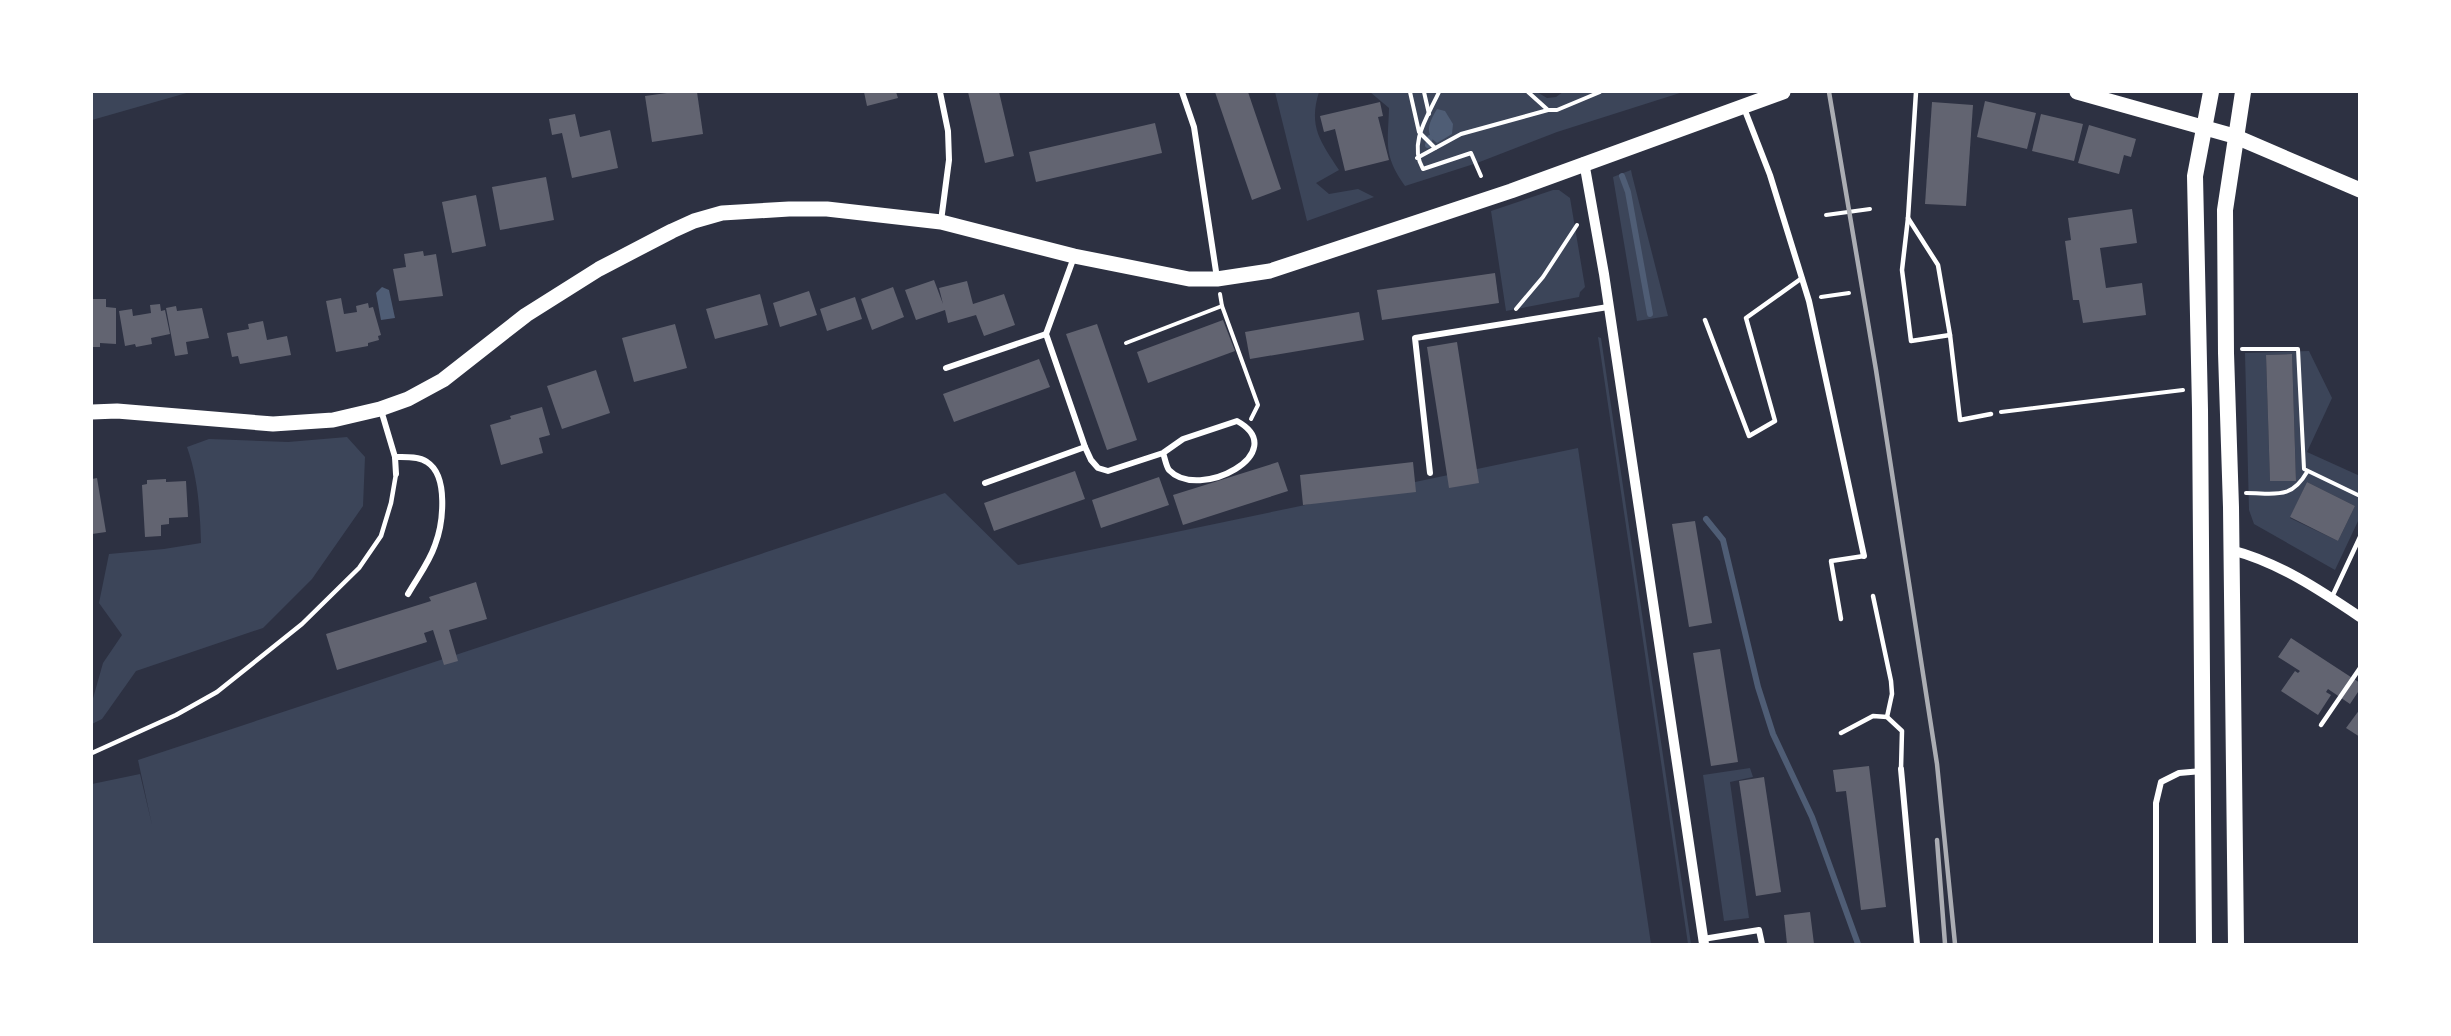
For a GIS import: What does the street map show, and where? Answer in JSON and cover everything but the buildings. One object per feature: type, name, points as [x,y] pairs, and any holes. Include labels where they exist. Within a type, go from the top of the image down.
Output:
[{"type":"highway","points":[[2204,945],[2200,410],[2195,176],[2211,92]]},
{"type":"highway","points":[[2236,945],[2225,210],[2242,92]]},
{"type":"main road","points":[[92,412],[128,412],[273,424],[333,420],[381,409],[408,399],[443,380],[555,295],[648,243],[694,221],[722,213],[789,209],[846,211],[941,222],[1074,256],[1189,279],[1217,279],[1270,271],[1511,190],[1765,96],[1783,92]]},
{"type":"main road","points":[[2077,92],[2234,136],[2360,190]]},
{"type":"street","points":[[940,92],[948,131],[949,151],[941,222]]},
{"type":"street","points":[[1182,92],[1194,127],[1217,279]]},
{"type":"street","points":[[1743,105],[1770,175],[1809,301],[1864,556]]},
{"type":"street","points":[[1584,162],[1704,942],[1759,930],[1762,945]]},
{"type":"street","points":[[1074,256],[1046,334],[1090,460],[1098,468],[1108,471],[1163,453],[1183,439],[1237,421],[1247,427],[1252,435],[1252,453],[1247,462],[1228,473],[1207,479],[1186,480],[1168,469],[1163,453]]},
{"type":"street","points":[[1430,472],[1415,338],[1608,307]]},
{"type":"street","points":[[946,368],[1046,334]]},
{"type":"street","points":[[381,409],[395,457],[396,474]]},
{"type":"street","points":[[985,483],[1084,447]]},
{"type":"street","points":[[395,457],[427,461],[438,478],[443,503],[436,544],[408,594]]},
{"type":"street","points":[[2231,550],[2252,555],[2281,569],[2360,617]]},
{"type":"street","points":[[1901,769],[1917,945]]},
{"type":"street","points":[[2156,945],[2156,803],[2161,782],[2179,773],[2203,771]]},
{"type":"lane","points":[[1916,92],[1908,218],[1902,270],[1911,341],[1950,335]]},
{"type":"lane","points":[[1908,218],[1938,265],[1950,335],[1960,420],[1991,414]]},
{"type":"lane","points":[[1705,320],[1749,436],[1775,421],[1746,318],[1802,278]]},
{"type":"lane","points":[[92,753],[176,715],[217,692],[302,624],[359,568],[381,536],[391,503],[396,474]]},
{"type":"lane","points":[[2331,598],[2360,537]]},
{"type":"lane","points":[[1841,619],[1831,561],[1864,556]]},
{"type":"lane","points":[[1873,596],[1891,681],[1892,694],[1887,717]]},
{"type":"lane","points":[[2321,725],[2360,668]]},
{"type":"lane","points":[[1841,733],[1873,716],[1887,717],[1902,731],[1901,769]]},
{"type":"path","points":[[1410,92],[1419,132],[1416,158],[1423,169],[1472,153],[1481,176]]},
{"type":"path","points":[[1424,92],[1429,115]]},
{"type":"path","points":[[1419,132],[1439,92]]},
{"type":"path","points":[[1528,92],[1548,110]]},
{"type":"path","points":[[1416,158],[1461,134],[1548,110],[1557,110],[1600,92]]},
{"type":"path","points":[[1419,132],[1435,148]]},
{"type":"path","points":[[1826,215],[1870,208]]},
{"type":"path","points":[[1513,312],[1543,277],[1577,225]]},
{"type":"path","points":[[1217,279],[1222,306],[1258,405]]},
{"type":"path","points":[[1821,297],[1849,293]]},
{"type":"path","points":[[1126,343],[1222,306]]},
{"type":"path","points":[[2236,350],[2298,349],[2303,464],[2307,472],[2360,496]]},
{"type":"path","points":[[1991,414],[2178,390]]},
{"type":"path","points":[[2252,493],[2284,495],[2302,482],[2307,472]]},
{"type":"shaded area","points":[[92,92],[190,92],[92,120]]},
{"type":"shaded area","points":[[1275,92],[1319,92],[1315,115],[1318,134],[1339,170],[1316,183],[1329,194],[1358,189],[1374,197],[1307,221]]},
{"type":"shaded area","points":[[1370,92],[1537,92],[1547,98],[1556,97],[1563,92],[1683,92],[1557,132],[1477,163],[1405,186],[1393,166],[1388,149],[1389,108]]},
{"type":"shaded area","points":[[1437,109],[1445,111],[1453,124],[1452,134],[1437,143],[1430,135],[1429,127]]},
{"type":"shaded area","points":[[1631,170],[1668,316],[1637,321],[1613,177]]},
{"type":"shaded area","points":[[1559,190],[1570,198],[1585,287],[1579,297],[1506,311],[1491,211]]},
{"type":"shaded area","points":[[382,287],[389,290],[395,318],[381,320],[376,293]]},
{"type":"shaded area","points":[[1598,337],[1601,338],[1691,944],[1688,944]]},
{"type":"shaded area","points":[[2309,351],[2332,398],[2307,452],[2360,476],[2359,519],[2335,570],[2254,524],[2249,510],[2245,353]],"holes":[[[2292,354],[2296,480],[2270,481],[2266,355]],[[2307,482],[2355,506],[2338,541],[2290,518]]]},
{"type":"shaded area","points":[[347,437],[365,457],[363,506],[312,579],[263,628],[136,671],[102,719],[92,724],[92,702],[103,663],[122,635],[99,603],[109,554],[201,543],[198,494],[187,447],[209,439],[288,442]]},
{"type":"shaded area","points":[[1578,448],[1651,944],[92,944],[92,784],[140,774],[152,825],[138,760],[945,493],[1018,565]]},
{"type":"shaded area","points":[[1750,768],[1753,777],[1730,782],[1749,918],[1724,921],[1703,775]]},
{"type":"waterway","points":[[1428,145],[1430,138]]},
{"type":"waterway","points":[[1622,176],[1628,192],[1650,314]]},
{"type":"waterway","points":[[1706,519],[1723,540],[1758,687],[1773,734],[1812,817],[1858,944]]},
{"type":"railway","points":[[1829,92],[1876,370],[1937,764],[1955,944]]},
{"type":"railway","points":[[1937,840],[1945,944]]}]
